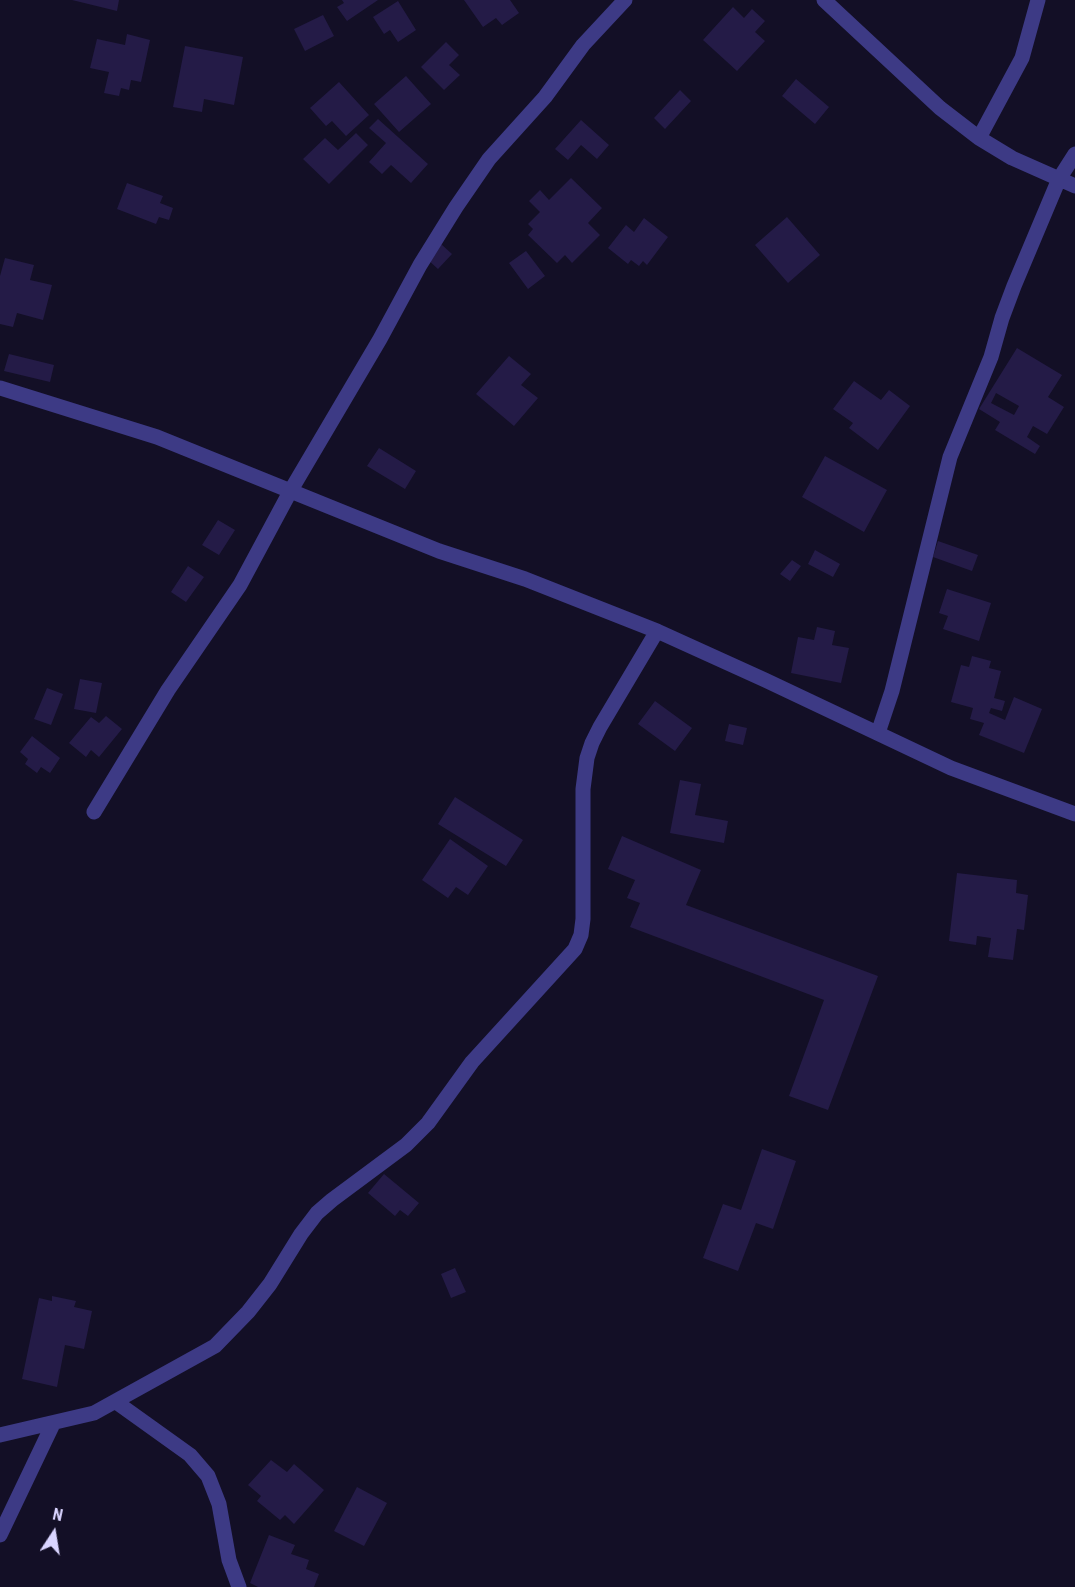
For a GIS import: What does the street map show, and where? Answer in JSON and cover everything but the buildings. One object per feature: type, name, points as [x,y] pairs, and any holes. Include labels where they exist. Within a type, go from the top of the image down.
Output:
[{"type":"street","points":[[94,812],[168,690],[240,585],[291,490],[380,339],[420,265],[471,184],[489,159],[545,97],[583,45],[626,0]]},
{"type":"street","points":[[824,0],[940,108],[979,138],[1012,158],[1075,186]]},
{"type":"street","points":[[979,138],[1022,58],[1038,0]]},
{"type":"street","points":[[878,733],[892,691],[950,457],[991,357],[1002,318],[1059,178],[1075,154]]},
{"type":"street","points":[[0,388],[157,437],[439,551],[525,579],[657,631],[951,768],[1075,814]]},
{"type":"street","points":[[0,1435],[94,1413],[215,1346],[248,1312],[270,1284],[317,1213],[406,1145],[428,1123],[472,1062],[575,949],[581,935],[583,919],[583,789],[587,758],[592,743],[657,631]]},
{"type":"street","points":[[116,1401],[190,1455],[208,1476],[219,1504],[229,1560],[239,1587]]},
{"type":"street","points":[[0,1535],[53,1424]]}]
